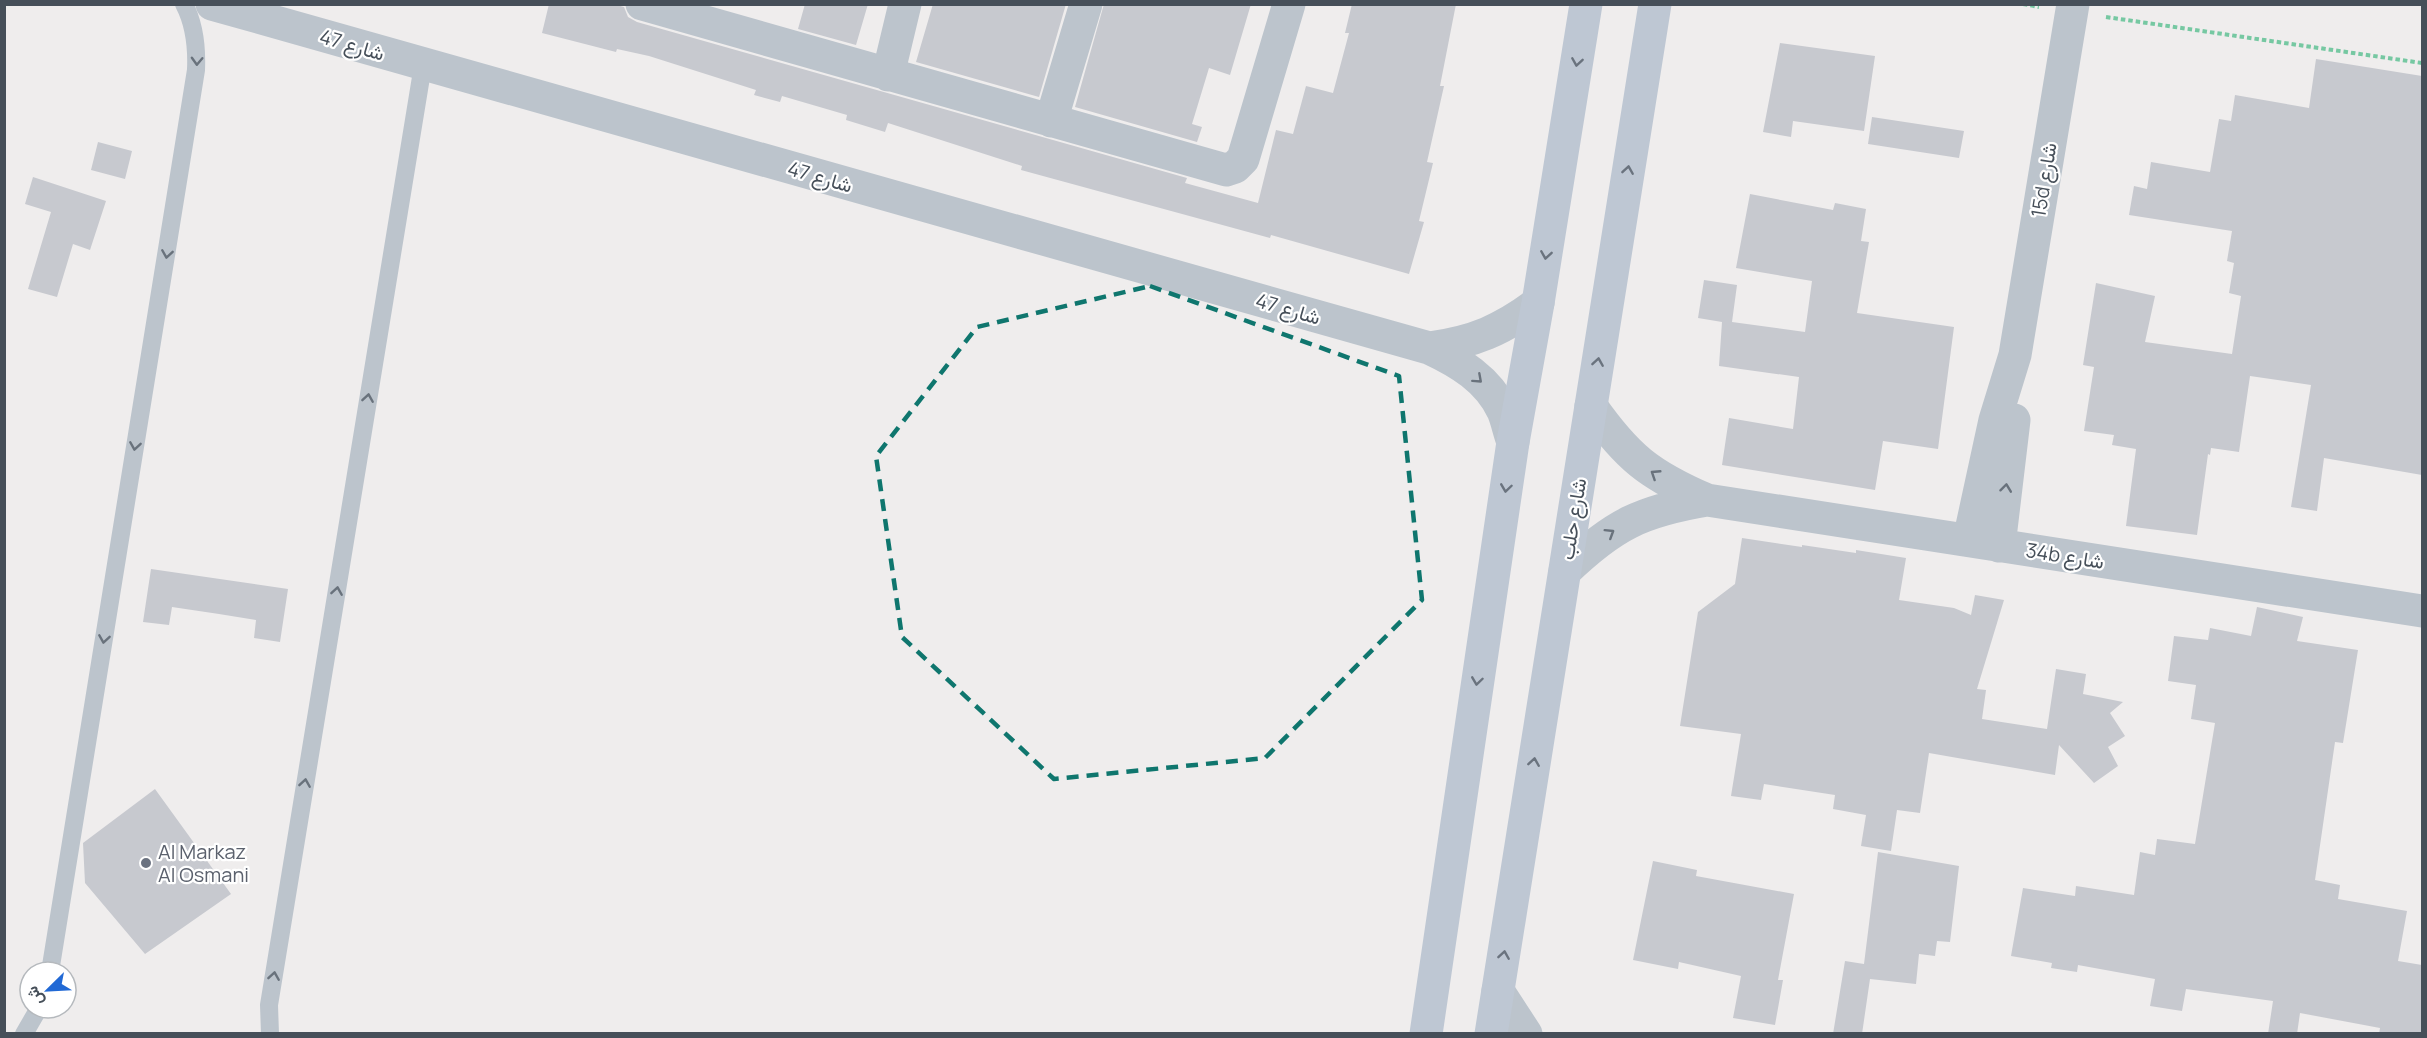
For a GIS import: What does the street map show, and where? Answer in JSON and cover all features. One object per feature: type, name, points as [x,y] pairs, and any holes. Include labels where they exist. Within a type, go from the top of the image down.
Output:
[{"type":"street","name":"شارع 47","points":[[212,4],[1429,348],[1459,362],[1484,384],[1503,411],[1513,442]]},
{"type":"street","points":[[642,4],[709,14],[888,75],[1226,170],[1243,159],[1289,4]]},
{"type":"street","points":[[888,75],[905,4]]},
{"type":"street","points":[[1051,121],[1086,4]]},
{"type":"street","points":[[1426,1034],[1513,442],[1538,303],[1586,4]]},
{"type":"street","name":"شارع حلب","points":[[1491,1034],[1655,4]]},
{"type":"street","name":"15d شارع","points":[[1984,543],[2014,424],[2015,356],[2072,8]]},
{"type":"street","name":"شارع 47","points":[[1429,348],[1459,344],[1487,335],[1514,321],[1538,303]]},
{"type":"street","name":"34b شارع","points":[[1591,406],[1613,437],[1640,464],[1672,485],[1707,500],[2422,611]]},
{"type":"street","name":"34b شارع","points":[[1565,571],[1594,543],[1629,522],[1666,507],[1707,500]]},
{"type":"street","points":[[1498,991],[1526,1034]]},
{"type":"lane","points":[[52,960],[196,70],[197,50],[194,31],[184,4]]},
{"type":"lane","points":[[270,1034],[269,1005],[423,65]]},
{"type":"lane","points":[[24,1034],[32,1020]]},
{"type":"path","points":[[2023,4],[2072,8],[2422,63]]},
{"type":"highlighted area","points":[[1150,286],[1399,376],[1422,600],[1265,758],[1054,779],[902,637],[876,456],[977,327]]},
{"type":"building","points":[[549,4],[613,4],[624,7],[628,17],[637,22],[1187,178],[1185,183],[1258,203],[1276,130],[1293,134],[1306,86],[1333,93],[1349,33],[1345,33],[1352,4],[1456,4],[1440,86],[1444,86],[1427,162],[1433,163],[1419,221],[1424,222],[1409,274],[1271,235],[1270,238],[1021,170],[1022,166],[888,123],[885,132],[846,120],[847,115],[782,96],[780,102],[754,95],[756,90],[649,56],[617,49],[616,52],[542,33]]},
{"type":"building","points":[[805,4],[868,4],[856,45],[798,29]]},
{"type":"building","points":[[933,4],[1066,4],[1039,97],[916,62]]},
{"type":"building","points":[[1104,4],[1251,4],[1230,75],[1209,68],[1192,124],[1202,127],[1197,142],[1075,107]]},
{"type":"building","points":[[1780,43],[1875,56],[1864,131],[1793,121],[1791,137],[1763,132]]},
{"type":"building","points":[[2316,59],[2422,76],[2422,475],[2324,458],[2317,511],[2291,507],[2311,385],[2250,376],[2239,452],[2211,448],[2210,455],[2208,454],[2197,535],[2126,526],[2136,449],[2112,445],[2114,435],[2084,431],[2094,367],[2083,365],[2096,283],[2155,296],[2145,342],[2232,354],[2241,296],[2229,293],[2234,263],[2227,261],[2232,231],[2129,215],[2134,186],[2147,189],[2151,162],[2210,172],[2219,119],[2231,121],[2235,95],[2309,108]]},
{"type":"building","points":[[1872,117],[1964,131],[1959,158],[1868,144]]},
{"type":"building","points":[[98,142],[132,151],[125,179],[91,170]]},
{"type":"building","points":[[33,177],[106,201],[90,250],[73,244],[57,297],[28,289],[51,212],[25,204]]},
{"type":"building","points":[[1750,194],[1833,210],[1835,203],[1866,209],[1861,241],[1869,242],[1857,313],[1954,327],[1938,449],[1883,441],[1875,490],[1722,465],[1729,418],[1793,429],[1799,377],[1719,366],[1722,322],[1698,318],[1704,280],[1737,285],[1732,322],[1805,332],[1812,281],[1736,268]]},
{"type":"building","points":[[1742,538],[1856,553],[1856,550],[1906,558],[1899,600],[1954,608],[1971,615],[1975,595],[2004,600],[1977,689],[1986,690],[1982,719],[2047,729],[2056,669],[2086,674],[2083,694],[2123,702],[2110,713],[2125,736],[2108,747],[2118,766],[2094,783],[2059,745],[2055,775],[1929,753],[1920,813],[1897,810],[1891,851],[1861,846],[1866,815],[1833,809],[1835,795],[1764,784],[1761,800],[1731,796],[1741,734],[1680,726],[1698,612],[1735,584]]},
{"type":"building","points":[[151,569],[288,589],[280,642],[254,638],[256,620],[172,607],[169,625],[143,622]]},
{"type":"building","points":[[2257,607],[2303,617],[2297,641],[2358,650],[2343,743],[2335,742],[2315,880],[2340,885],[2338,899],[2407,911],[2398,961],[2422,965],[2422,1034],[2379,1034],[2380,1028],[2300,1013],[2297,1034],[2268,1034],[2273,1001],[2186,989],[2182,1011],[2150,1006],[2155,979],[2078,965],[2077,972],[2051,968],[2052,963],[2011,956],[2023,888],[2075,896],[2076,886],[2134,895],[2140,852],[2155,855],[2157,839],[2195,844],[2215,723],[2191,719],[2196,685],[2168,681],[2174,636],[2208,640],[2210,628],[2251,636]]},
{"type":"building","name":"Al Markaz Al Osmani","points":[[155,789],[231,894],[145,954],[85,883],[83,843]]},
{"type":"building","points":[[1878,852],[1959,866],[1950,942],[1937,941],[1935,956],[1919,954],[1916,984],[1870,979],[1862,1034],[1833,1034],[1845,961],[1864,964]]},
{"type":"building","points":[[1653,861],[1697,870],[1696,876],[1794,894],[1778,980],[1783,980],[1775,1025],[1733,1018],[1741,976],[1679,962],[1678,969],[1633,960]]},
{"type":"place","name":"Al Markaz Al Osmani","points":[[146,863]]}]
